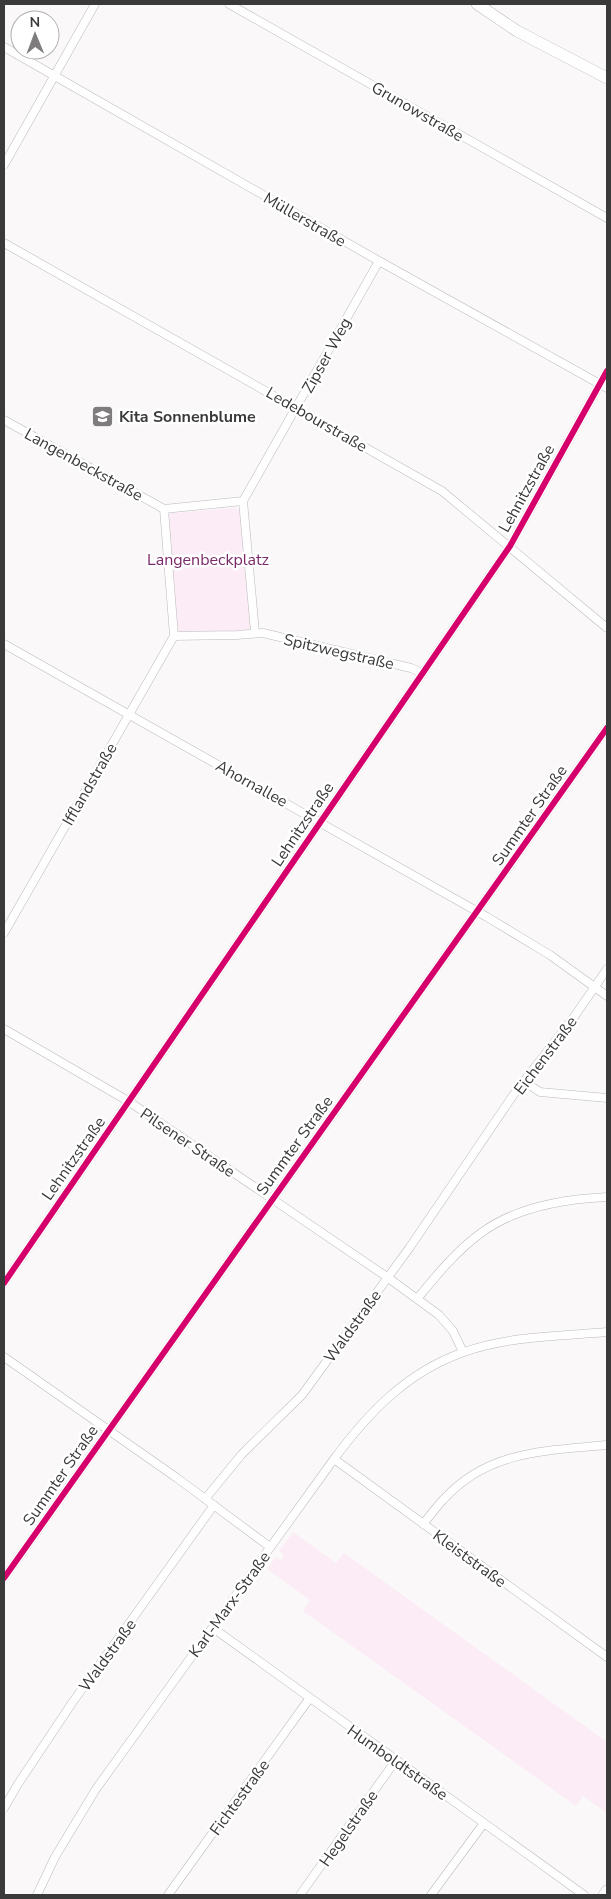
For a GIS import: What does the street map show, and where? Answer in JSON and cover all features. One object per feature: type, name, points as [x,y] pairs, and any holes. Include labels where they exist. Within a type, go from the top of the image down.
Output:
[{"type":"street","points":[[4,165],[95,4]]},
{"type":"street","name":"Grunowstraße","points":[[229,4],[607,218]]},
{"type":"street","points":[[477,4],[517,31],[607,78]]},
{"type":"street","name":"Müllerstraße","points":[[4,47],[379,262],[604,386]]},
{"type":"street","name":"Ledebourstraße","points":[[4,243],[442,491],[607,628]]},
{"type":"street","name":"Zipser Weg","points":[[243,500],[379,262]]},
{"type":"street","name":"Lehnitzstraße","points":[[4,1283],[510,546],[604,386],[607,371]]},
{"type":"street","name":"Langenbeckstraße","points":[[4,420],[164,509]]},
{"type":"street","points":[[243,500],[255,632],[237,636],[174,636],[164,509],[243,500]]},
{"type":"street","name":"Spitzwegstraße","points":[[255,632],[411,668],[422,673]]},
{"type":"street","name":"Ifflandstraße","points":[[4,933],[174,636]]},
{"type":"street","name":"Ahornallee","points":[[4,644],[478,911],[550,955],[607,996]]},
{"type":"street","name":"Summter Straße","points":[[4,1578],[607,728]]},
{"type":"street","name":"Eichenstraße","points":[[482,1140],[607,969]]},
{"type":"street","name":"Pilsener Straße","points":[[4,1029],[128,1101],[417,1299],[439,1316],[453,1331],[463,1352]]},
{"type":"street","points":[[525,1082],[540,1092],[607,1098]]},
{"type":"street","name":"Waldstraße","points":[[205,1499],[242,1454],[302,1394],[387,1278],[482,1140]]},
{"type":"street","points":[[417,1299],[465,1246],[496,1223],[550,1204],[572,1199],[607,1197]]},
{"type":"street","name":"Karl-Marx-Straße","points":[[37,1895],[61,1847],[96,1789],[356,1429],[381,1402],[417,1376],[463,1352],[512,1342],[607,1332]]},
{"type":"street","points":[[4,1357],[178,1479],[270,1547]]},
{"type":"street","points":[[423,1524],[443,1499],[459,1484],[507,1458],[540,1450],[607,1445]]},
{"type":"street","name":"Kleiststraße","points":[[334,1459],[607,1657]]},
{"type":"street","name":"Waldstraße","points":[[4,1808],[72,1703],[214,1505]]},
{"type":"street","name":"Humboldtstraße","points":[[213,1628],[584,1895]]},
{"type":"street","name":"Fichtestraße","points":[[168,1895],[310,1699]]},
{"type":"street","name":"Hegelstraße","points":[[300,1895],[396,1760]]},
{"type":"street","points":[[432,1895],[484,1823]]},
{"type":"street","points":[[604,1895],[607,1891]]},
{"type":"green space","name":"Langenbeckplatz","points":[[235,508],[242,512],[251,628],[244,632],[187,633],[179,631],[176,628],[167,516],[171,513]]},
{"type":"green space","points":[[293,1532],[336,1563],[344,1553],[607,1742],[607,1813],[583,1796],[576,1806],[303,1611],[310,1600],[267,1569],[276,1557],[281,1560],[284,1555],[279,1551]]},
{"type":"cycle path","points":[[4,1283],[510,546],[607,371]]},
{"type":"cycle path","points":[[4,1578],[607,728]]},
{"type":"place","name":"Kita Sonnenblume","points":[[103,416]]}]
